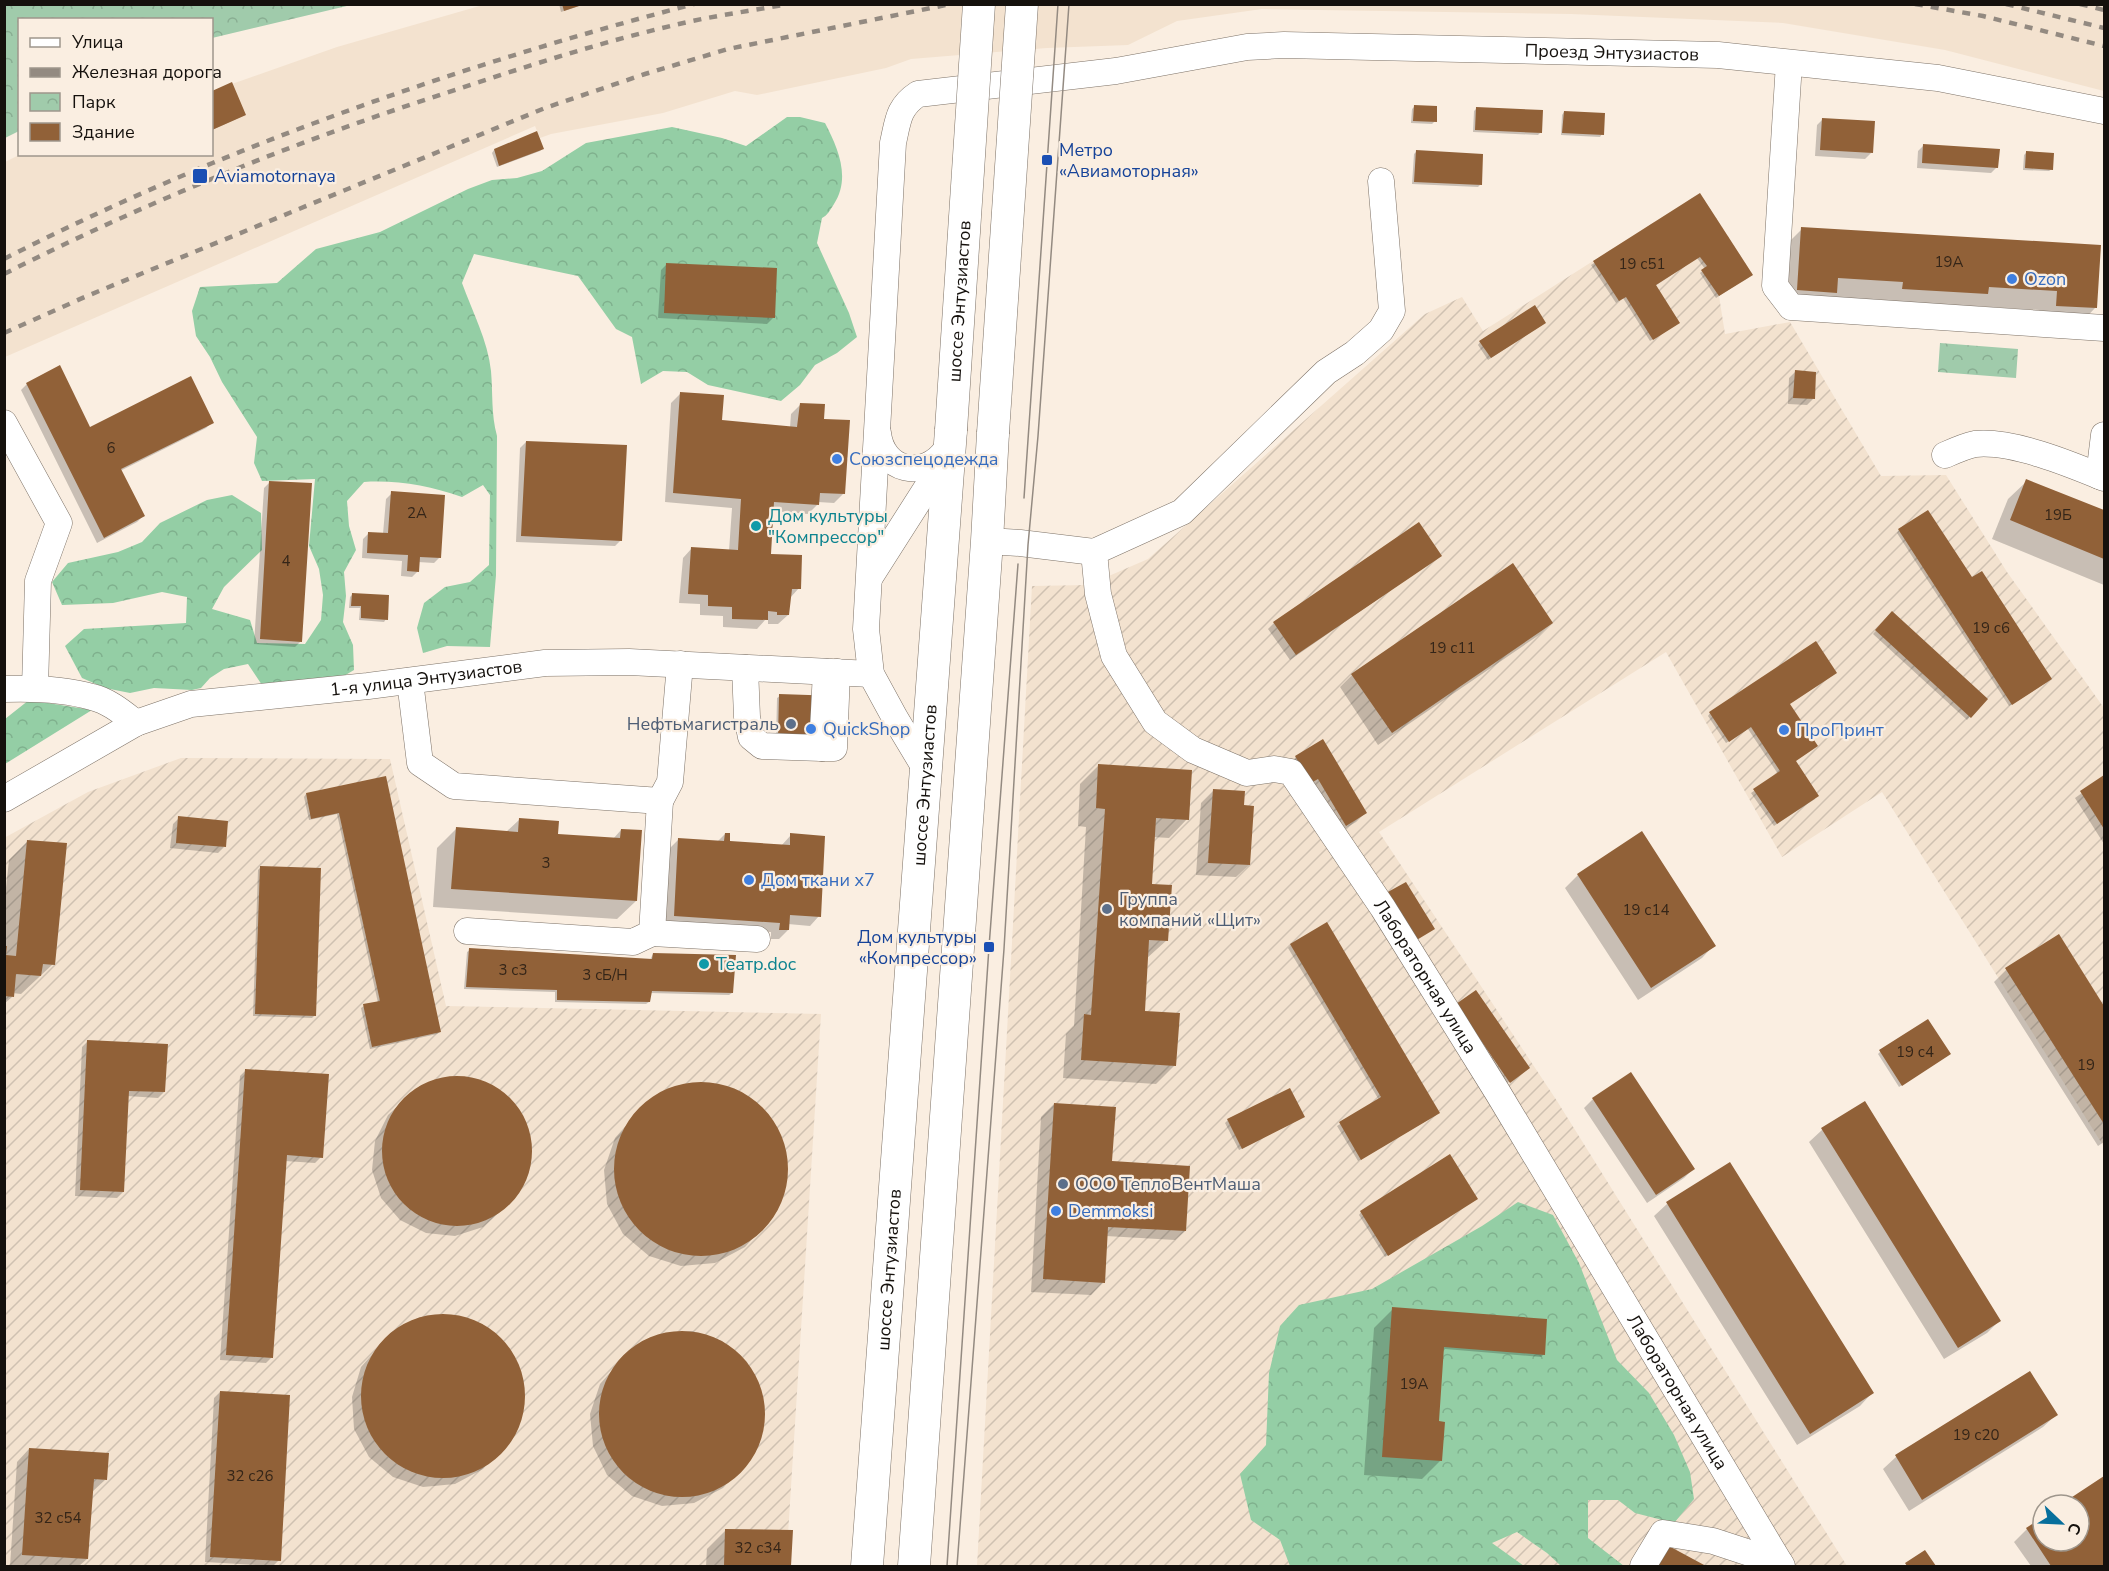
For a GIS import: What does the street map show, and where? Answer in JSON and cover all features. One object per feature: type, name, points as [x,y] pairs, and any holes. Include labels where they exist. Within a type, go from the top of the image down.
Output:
[{"type":"main road","name":"шоссе Энтузиастов","points":[[867,1566],[950,440],[979,4]]},
{"type":"main road","points":[[914,1566],[987,541],[1022,4]]},
{"type":"street","name":"Проезд Энтузиастов","points":[[872,674],[866,629],[893,143],[900,113],[907,102],[918,94],[1116,70],[1247,47],[1284,45],[1718,55],[1938,78],[2104,111]]},
{"type":"street","points":[[1789,63],[1775,286],[1791,307],[2104,328]]},
{"type":"street","points":[[987,541],[1094,552],[1182,512],[1326,372],[1355,353],[1382,330],[1392,311],[1381,181]]},
{"type":"street","points":[[4,423],[59,523],[38,581],[35,688]]},
{"type":"street","points":[[877,430],[884,454],[893,463],[905,468],[918,469],[930,465],[940,458],[950,440]]},
{"type":"street","points":[[1944,455],[1974,444],[1998,445],[2022,449],[2102,477],[2104,435]]},
{"type":"street","points":[[868,580],[950,440]]},
{"type":"street","name":"Лабораторная улица","points":[[1094,552],[1098,594],[1114,656],[1155,722],[1193,750],[1247,773],[1274,769],[1290,772],[1383,908],[1486,1073],[1781,1565]]},
{"type":"street","name":"1-я улица Энтузиастов","points":[[4,799],[136,723],[191,704],[410,681],[545,663],[629,662],[872,674]]},
{"type":"street","points":[[652,933],[660,801],[670,782],[680,664]]},
{"type":"street","points":[[746,668],[747,717],[751,737],[762,746],[822,748],[832,672]]},
{"type":"street","points":[[872,674],[925,768]]},
{"type":"street","points":[[410,681],[420,763],[454,786],[660,801]]},
{"type":"street","points":[[4,689],[35,688],[93,697],[117,708],[136,723]]},
{"type":"street","points":[[467,931],[633,942],[652,933],[757,939]]},
{"type":"street","points":[[1643,1566],[1664,1533],[1713,1541],[1781,1565]]},
{"type":"shaded area","points":[[483,5],[2104,5],[2104,91],[1945,50],[1783,23],[1571,14],[1262,9],[1177,21],[1128,45],[1047,48],[911,59],[886,68],[757,95],[735,91],[663,113],[540,138],[535,126],[5,357],[5,162],[18,156],[213,156],[213,91],[337,47]]},
{"type":"shaded area","points":[[1700,193],[1753,275],[1719,296],[1725,334],[1790,322],[1881,476],[1946,475],[2007,572],[2104,708],[2104,1147],[1882,792],[1782,857],[1666,652],[1379,832],[1557,1101],[1847,1566],[977,1566],[1032,586],[1088,585],[1148,559],[1425,314],[1462,297],[1483,331]]},
{"type":"shaded area","points":[[181,758],[390,759],[446,1006],[821,1014],[786,1566],[5,1566],[4,838],[88,792]]},
{"type":"green space","points":[[5,4],[351,4],[213,38],[213,18],[18,18],[18,132],[5,138]]},
{"type":"green space","points":[[787,117],[800,117],[825,123],[838,153],[842,184],[834,204],[822,218],[817,243],[849,313],[857,337],[837,353],[815,365],[800,385],[781,401],[708,385],[687,372],[663,371],[641,384],[632,337],[616,329],[578,276],[474,254],[462,283],[483,337],[489,360],[497,436],[496,575],[490,647],[447,646],[423,653],[417,628],[424,603],[445,587],[470,582],[489,565],[490,495],[483,485],[462,497],[414,485],[364,482],[347,501],[349,526],[356,550],[344,572],[346,596],[343,622],[353,645],[354,670],[332,683],[262,685],[248,664],[224,669],[210,678],[201,688],[192,690],[154,688],[130,693],[105,688],[82,678],[65,646],[84,629],[186,623],[187,597],[162,592],[113,603],[62,605],[52,582],[68,563],[118,552],[142,542],[160,523],[207,500],[232,495],[261,513],[262,550],[224,587],[212,609],[250,620],[257,643],[305,644],[321,620],[323,595],[319,569],[309,546],[315,479],[262,481],[254,463],[257,437],[196,336],[192,311],[200,287],[277,283],[316,249],[380,232],[468,189],[492,180],[517,178],[542,171],[586,143],[672,127],[746,146]]},
{"type":"green space","points":[[1940,343],[2018,349],[2016,378],[1938,372]]},
{"type":"green space","points":[[29,700],[92,710],[5,764],[5,719]]},
{"type":"green space","points":[[1518,1202],[1553,1215],[1579,1263],[1617,1360],[1649,1393],[1674,1435],[1690,1472],[1694,1499],[1674,1523],[1635,1513],[1618,1500],[1588,1500],[1588,1538],[1624,1566],[1561,1566],[1517,1532],[1492,1543],[1524,1566],[1290,1566],[1280,1540],[1251,1520],[1240,1474],[1266,1445],[1269,1373],[1280,1326],[1299,1305],[1372,1289],[1482,1226]]},
{"type":"building","points":[[562,4],[582,4],[582,5],[564,11]]},
{"type":"building","points":[[232,82],[246,115],[213,130],[213,91]]},
{"type":"building","points":[[1414,105],[1437,106],[1437,122],[1413,121]]},
{"type":"building","points":[[1476,107],[1543,110],[1542,133],[1475,130]]},
{"type":"building","points":[[1564,111],[1605,113],[1604,135],[1562,133]]},
{"type":"building","points":[[1822,118],[1875,121],[1873,153],[1820,150]]},
{"type":"building","points":[[537,131],[544,149],[499,166],[494,149]]},
{"type":"building","points":[[1923,144],[2000,149],[1998,168],[1922,163]]},
{"type":"building","points":[[1416,150],[1483,154],[1482,185],[1414,182]]},
{"type":"building","points":[[2026,151],[2054,153],[2053,170],[2025,168]]},
{"type":"building","points":[[1700,193],[1753,275],[1719,296],[1701,270],[1707,266],[1700,257],[1656,285],[1680,323],[1653,340],[1626,297],[1619,301],[1593,261]]},
{"type":"building","points":[[1801,227],[2101,245],[2097,308],[2056,306],[2057,291],[1989,287],[1988,294],[1902,289],[1903,282],[1838,278],[1837,293],[1797,290]]},
{"type":"building","points":[[666,263],[777,268],[775,318],[664,313]]},
{"type":"building","points":[[1535,305],[1546,323],[1491,358],[1479,341]]},
{"type":"building","points":[[60,365],[90,427],[191,376],[214,423],[121,469],[145,516],[104,538],[26,383]]},
{"type":"building","points":[[1795,370],[1816,372],[1815,399],[1793,398]]},
{"type":"building","name":"Дом культуры \"Компрессор\"","points":[[680,392],[724,395],[722,420],[797,427],[800,403],[825,404],[824,419],[850,420],[845,494],[820,493],[819,505],[774,502],[771,554],[802,555],[801,589],[792,589],[789,615],[777,615],[777,612],[768,611],[768,620],[732,619],[732,607],[708,606],[708,595],[688,594],[691,547],[738,550],[741,499],[673,493]]},
{"type":"building","points":[[526,441],[627,445],[622,541],[521,536]]},
{"type":"building","points":[[2026,479],[2104,510],[2104,559],[2010,520]]},
{"type":"building","points":[[269,481],[312,483],[302,642],[260,639]]},
{"type":"building","points":[[391,491],[445,495],[441,558],[420,557],[419,572],[407,571],[408,555],[367,553],[368,532],[388,533]]},
{"type":"building","points":[[1928,510],[1972,577],[1982,571],[2052,679],[2012,705],[1898,529]]},
{"type":"building","points":[[1419,522],[1442,556],[1296,655],[1273,622]]},
{"type":"building","points":[[1513,563],[1553,623],[1392,733],[1351,674]]},
{"type":"building","points":[[352,593],[389,595],[388,620],[361,618],[361,606],[351,606]]},
{"type":"building","points":[[1892,611],[1988,699],[1971,718],[1875,630]]},
{"type":"building","points":[[1816,641],[1837,673],[1790,704],[1818,746],[1796,761],[1819,796],[1777,824],[1753,789],[1780,771],[1751,727],[1729,742],[1709,712]]},
{"type":"building","points":[[779,694],[838,696],[836,741],[778,739]]},
{"type":"building","points":[[1323,739],[1367,813],[1346,826],[1318,779],[1311,783],[1295,756]]},
{"type":"building","points":[[1098,764],[1192,770],[1189,820],[1156,818],[1152,884],[1172,885],[1168,941],[1149,940],[1145,1011],[1180,1013],[1176,1066],[1081,1060],[1084,1014],[1091,1015],[1105,809],[1096,808]]},
{"type":"building","points":[[2104,775],[2104,829],[2080,791]]},
{"type":"building","points":[[386,776],[441,1032],[372,1047],[363,1004],[380,1001],[339,813],[311,819],[306,793]]},
{"type":"building","points":[[1213,789],[1245,791],[1244,805],[1254,806],[1250,865],[1208,863]]},
{"type":"building","points":[[178,816],[228,821],[226,847],[176,843]]},
{"type":"building","points":[[519,818],[559,821],[558,834],[620,838],[621,829],[642,830],[637,901],[451,889],[456,827],[518,832]]},
{"type":"building","points":[[1642,831],[1716,946],[1651,988],[1577,874]]},
{"type":"building","name":"Дом ткани x7","points":[[725,833],[730,833],[730,841],[790,845],[790,833],[825,836],[821,917],[790,915],[789,930],[779,930],[780,923],[674,916],[678,838],[724,841]]},
{"type":"building","points":[[27,840],[67,843],[55,965],[43,964],[41,976],[16,974],[14,997],[4,996],[4,946],[7,946],[6,955],[16,956]]},
{"type":"building","points":[[260,866],[321,868],[316,1016],[255,1014]]},
{"type":"building","points":[[1406,882],[1435,929],[1415,941],[1386,893]]},
{"type":"building","points":[[1327,922],[1440,1113],[1361,1160],[1339,1122],[1381,1097],[1290,944]]},
{"type":"building","points":[[2059,934],[2104,1006],[2104,1124],[2005,968]]},
{"type":"building","points":[[469,948],[652,959],[653,953],[736,955],[733,993],[652,991],[650,1002],[557,1000],[557,990],[466,987]]},
{"type":"building","points":[[1476,990],[1530,1068],[1510,1083],[1456,1004]]},
{"type":"building","points":[[1928,1019],[1951,1054],[1902,1086],[1879,1050]]},
{"type":"building","points":[[87,1040],[168,1044],[165,1092],[129,1091],[124,1192],[80,1190]]},
{"type":"building","points":[[245,1069],[329,1074],[323,1158],[287,1155],[273,1358],[226,1355]]},
{"type":"building","points":[[1631,1072],[1695,1169],[1656,1195],[1592,1098]]},
{"type":"building","points":[[457,1076],[472,1077],[486,1082],[499,1088],[510,1098],[520,1109],[526,1122],[531,1136],[531,1166],[526,1180],[520,1193],[510,1204],[499,1214],[486,1220],[472,1225],[457,1226],[442,1225],[428,1220],[415,1214],[404,1204],[394,1193],[388,1180],[383,1166],[382,1151],[383,1136],[388,1122],[394,1109],[404,1098],[415,1088],[428,1082],[442,1077]]},
{"type":"building","points":[[701,1082],[718,1083],[734,1088],[763,1107],[782,1136],[787,1152],[787,1186],[782,1202],[763,1231],[734,1250],[718,1255],[701,1256],[684,1255],[668,1250],[639,1231],[620,1202],[615,1186],[614,1169],[615,1152],[620,1136],[639,1107],[668,1088],[684,1083]]},
{"type":"building","points":[[1290,1088],[1305,1117],[1242,1149],[1227,1119]]},
{"type":"building","points":[[1865,1101],[2001,1321],[1958,1348],[1821,1128]]},
{"type":"building","points":[[1054,1103],[1116,1107],[1112,1161],[1190,1166],[1186,1231],[1108,1227],[1105,1283],[1043,1279]]},
{"type":"building","points":[[1450,1154],[1478,1199],[1388,1256],[1360,1211]]},
{"type":"building","points":[[1730,1162],[1874,1393],[1810,1434],[1666,1202]]},
{"type":"building","points":[[1392,1307],[1547,1319],[1545,1355],[1444,1347],[1439,1421],[1445,1422],[1442,1461],[1382,1457]]},
{"type":"building","points":[[443,1314],[474,1320],[501,1338],[519,1365],[525,1396],[519,1427],[501,1454],[474,1472],[443,1478],[412,1472],[385,1454],[367,1427],[361,1396],[367,1365],[385,1338],[412,1320]]},
{"type":"building","points":[[682,1331],[714,1337],[741,1355],[759,1382],[765,1414],[759,1446],[741,1473],[714,1491],[682,1497],[650,1491],[623,1473],[605,1446],[599,1414],[605,1382],[623,1355],[650,1337]]},
{"type":"building","points":[[2030,1371],[2058,1415],[1922,1500],[1895,1455]]},
{"type":"building","points":[[220,1391],[290,1395],[281,1561],[210,1557]]},
{"type":"building","points":[[29,1448],[109,1453],[107,1480],[94,1479],[88,1559],[22,1555]]},
{"type":"building","points":[[2104,1476],[2104,1566],[2051,1566],[2042,1553],[2091,1553],[2091,1493],[2078,1493]]},
{"type":"building","points":[[2031,1525],[2031,1536],[2026,1528]]},
{"type":"building","points":[[725,1529],[793,1530],[791,1566],[724,1566]]},
{"type":"building","points":[[1667,1545],[1706,1566],[1655,1566]]},
{"type":"building","points":[[1925,1550],[1936,1566],[1907,1566],[1905,1563]]},
{"type":"tram line","points":[[1024,498],[1058,4]]},
{"type":"tram line","points":[[957,1566],[1004,949],[1028,545],[1069,4]]},
{"type":"tram line","points":[[947,1566],[989,947],[1018,564]]},
{"type":"railway","points":[[4,259],[87,218],[171,181],[256,145],[342,113],[517,54],[694,4]]},
{"type":"railway","points":[[4,274],[115,221],[227,172],[400,108],[613,41],[707,18],[788,4]]},
{"type":"railway","points":[[4,333],[87,296],[545,108],[728,49],[951,4]]},
{"type":"railway","points":[[1915,4],[1983,16],[2104,46]]},
{"type":"railway","points":[[2006,4],[2104,28]]},
{"type":"railway","points":[[2080,4],[2104,10]]},
{"type":"place","name":"Метро «Авиамоторная»","points":[[1047,160]]},
{"type":"place","name":"Aviamotornaya","points":[[200,176]]},
{"type":"place","name":"Ozon","points":[[2012,279]]},
{"type":"place","name":"Союзспецодежда","points":[[837,459]]},
{"type":"place","name":"Дом культуры \"Компрессор\"","points":[[756,526]]},
{"type":"place","name":"Нефтьмагистраль","points":[[791,724]]},
{"type":"place","name":"QuickShop","points":[[811,729]]},
{"type":"place","name":"ПроПринт","points":[[1784,730]]},
{"type":"place","name":"Дом ткани x7","points":[[749,880]]},
{"type":"place","name":"Группа компаний «Щит»","points":[[1107,909]]},
{"type":"place","name":"Дом культуры «Компрессор»","points":[[989,947]]},
{"type":"place","name":"Театр.doc","points":[[704,964]]},
{"type":"place","name":"ООО ТеплоВентМаша","points":[[1063,1184]]},
{"type":"place","name":"Demmoksi","points":[[1056,1211]]}]
